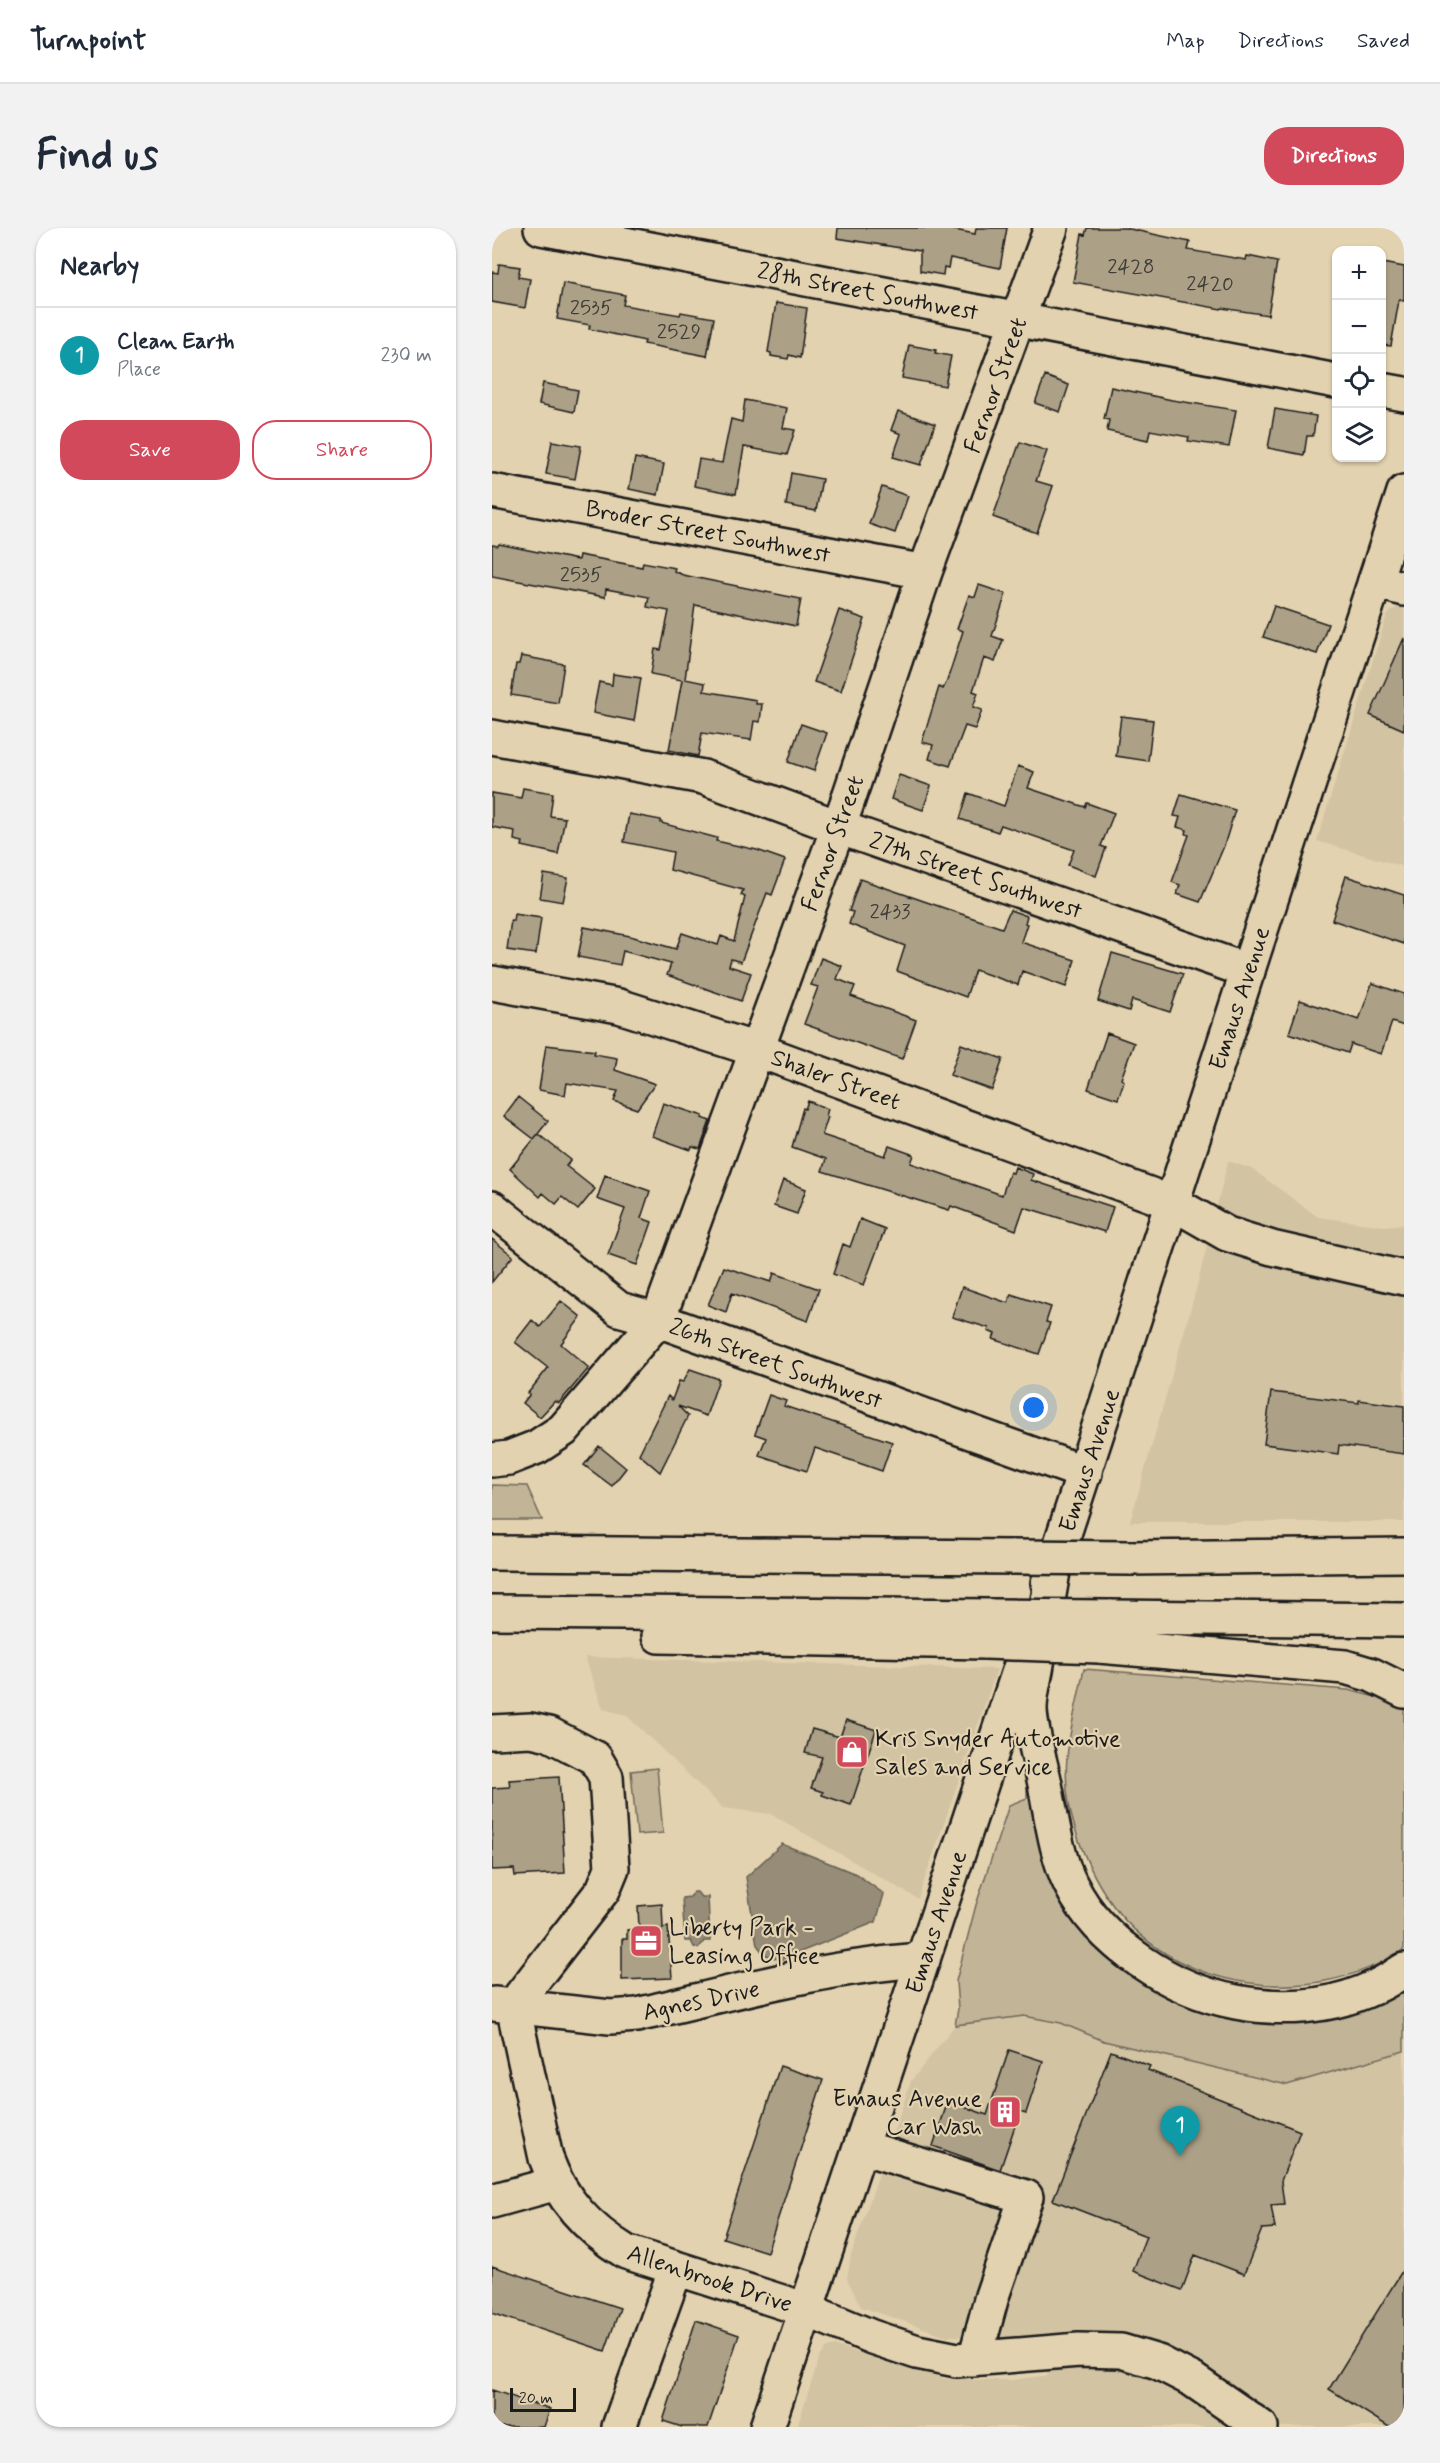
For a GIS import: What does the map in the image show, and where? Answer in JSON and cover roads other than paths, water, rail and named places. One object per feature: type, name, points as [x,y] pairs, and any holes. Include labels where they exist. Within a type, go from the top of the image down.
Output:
[{"type":"main road","name":"28th Street Southwest","points":[[541,228],[1332,380]]},
{"type":"main road","name":"Fernor Street","points":[[492,1460],[509,1458],[537,1447],[563,1430],[658,1320],[838,827],[925,572],[1051,228]]},
{"type":"main road","points":[[1386,391],[1404,394]]},
{"type":"main road","name":"Broder Street Southwest","points":[[492,491],[925,572]]},
{"type":"main road","name":"Emaus Avenue","points":[[767,2427],[924,1960],[1248,971],[1389,585],[1404,492]]},
{"type":"main road","name":"27th Street Southwest","points":[[492,737],[703,777],[838,827],[1248,971]]},
{"type":"main road","name":"Shaler Street","points":[[492,983],[620,1006],[757,1050],[1173,1203],[1227,1234],[1272,1248],[1404,1278]]},
{"type":"main road","name":"26th Street Southwest","points":[[492,1208],[619,1309],[658,1320],[1084,1473]]},
{"type":"main road","points":[[492,1553],[1130,1558],[1404,1555]]},
{"type":"main road","points":[[1054,1566],[1030,1709],[1058,1843],[1070,1885],[1095,1919],[1118,1944],[1151,1969],[1189,1988],[1221,1999],[1254,2006],[1287,2007],[1340,2001],[1372,1990],[1404,1970]]},
{"type":"main road","points":[[492,1612],[1104,1631],[1404,1620]]},
{"type":"main road","points":[[492,1633],[989,1629]]},
{"type":"main road","points":[[1104,1631],[1345,1667],[1372,1675],[1404,1691]]},
{"type":"main road","points":[[492,1732],[531,1730],[549,1734],[594,1758],[606,1777],[612,1868],[603,1890],[502,2005]]},
{"type":"main road","name":"Agnes Drive","points":[[502,2005],[610,2017],[637,2015],[818,1974],[879,1963],[924,1960]]},
{"type":"main road","name":"Allenbrook Drive","points":[[502,2005],[546,2158],[557,2183],[580,2217],[603,2238],[626,2252],[807,2310]]},
{"type":"main road","points":[[861,2147],[1026,2197],[975,2359]]},
{"type":"main road","points":[[492,2202],[557,2183]]},
{"type":"main road","points":[[619,2427],[676,2268]]},
{"type":"main road","points":[[807,2310],[872,2337],[917,2352],[957,2360],[1078,2350],[1121,2351],[1158,2362],[1193,2380],[1261,2427]]},
{"type":"place","name":"Kris Snyder Automotive Sales and Service","points":[[852,1752]]},
{"type":"place","name":"Liberty Park - Leasing Office","points":[[646,1941]]},
{"type":"place","name":"Emaus Avenue Car Wash","points":[[1005,2112]]},
{"type":"place","name":"Clean Earth","points":[[1180,2156]]}]
